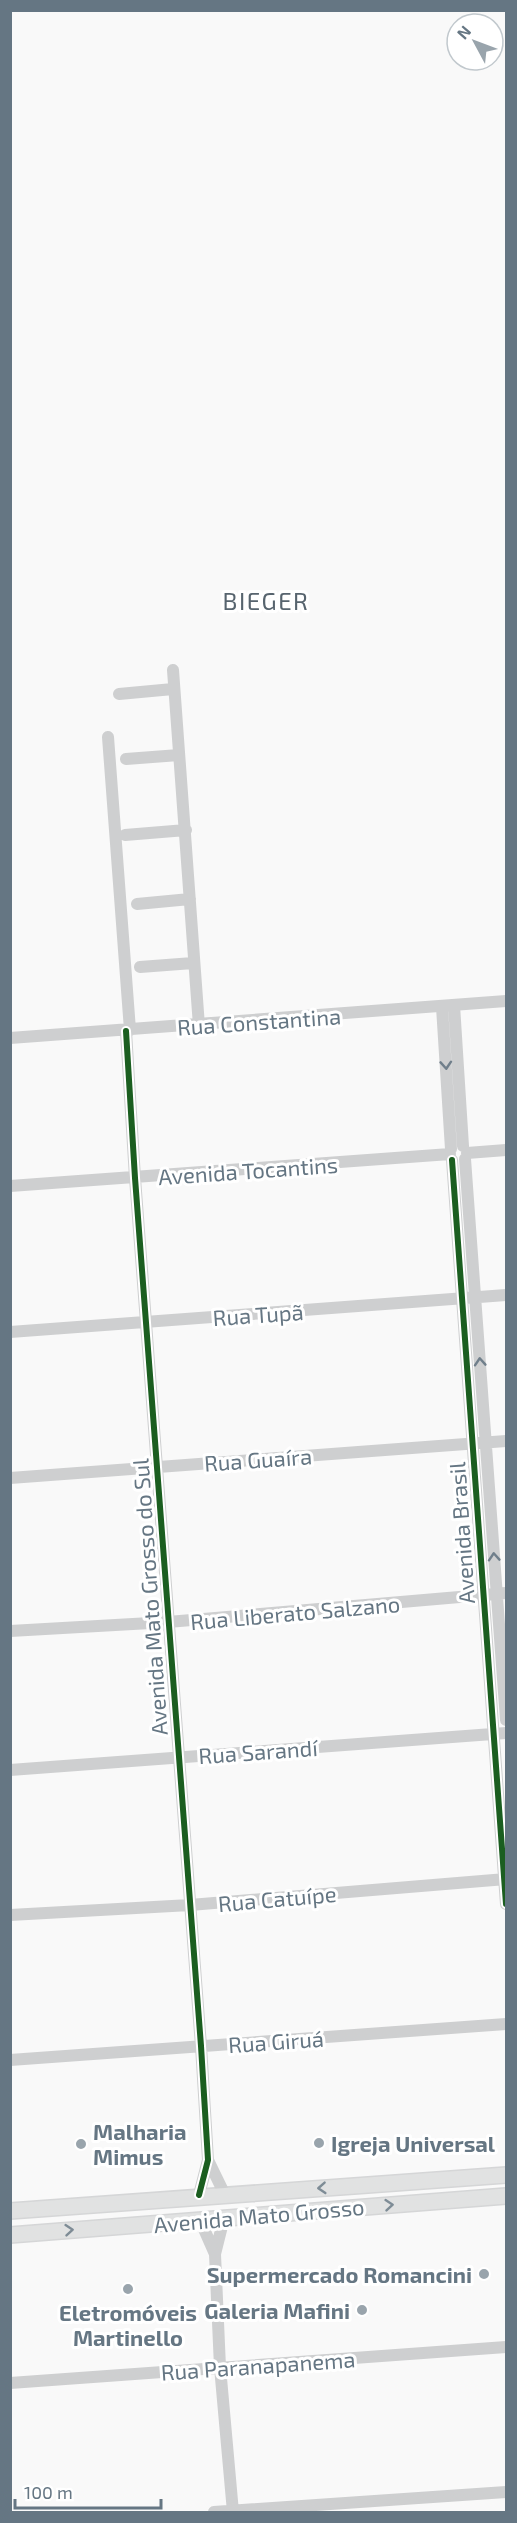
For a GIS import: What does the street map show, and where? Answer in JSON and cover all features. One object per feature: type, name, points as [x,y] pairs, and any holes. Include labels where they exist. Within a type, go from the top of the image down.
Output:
[{"type":"main road","name":"Avenida Mato Grosso","points":[[10,2211],[507,2175]]},
{"type":"main road","name":"Avenida Mato Grosso","points":[[10,2235],[507,2196]]},
{"type":"street","points":[[173,670],[199,1026]]},
{"type":"street","points":[[119,694],[173,689]]},
{"type":"street","name":"Avenida Mato Grosso do Sul","points":[[108,737],[128,1030],[135,1178],[208,2160]]},
{"type":"street","points":[[126,759],[179,754]]},
{"type":"street","points":[[125,835],[186,830]]},
{"type":"street","points":[[137,904],[190,898]]},
{"type":"street","points":[[140,968],[193,963]]},
{"type":"street","name":"Rua Constantina","points":[[10,1038],[199,1026],[507,1001]]},
{"type":"street","name":"Avenida Brasil","points":[[448,1006],[458,1154],[463,1299],[472,1443],[484,1596],[500,1733],[507,1904]]},
{"type":"street","name":"Avenida Tocantins","points":[[10,1186],[507,1150]]},
{"type":"street","name":"Avenida Brasil","points":[[458,1154],[476,1298],[486,1442],[502,1594],[507,1720]]},
{"type":"street","name":"Rua Tupã","points":[[10,1332],[507,1295]]},
{"type":"street","name":"Rua Guaíra","points":[[10,1478],[507,1441]]},
{"type":"street","name":"Rua Liberato Salzano","points":[[10,1631],[168,1622],[502,1594]]},
{"type":"street","name":"Rua Sarandí","points":[[10,1770],[500,1733]]},
{"type":"street","name":"Rua Catuípe","points":[[10,1915],[190,1905],[506,1879]]},
{"type":"street","name":"Rua Giruá","points":[[10,2060],[507,2024]]},
{"type":"street","points":[[208,2160],[225,2195]]},
{"type":"street","points":[[199,2196],[208,2160]]},
{"type":"street","points":[[224,2218],[215,2254],[220,2367],[233,2512]]},
{"type":"street","points":[[200,2220],[215,2254]]},
{"type":"street","name":"Rua Paranapanema","points":[[10,2384],[507,2347]]},
{"type":"street","points":[[214,2512],[507,2492]]},
{"type":"cycle path","points":[[126,1031],[135,1178],[201,2046],[208,2160],[199,2195]]},
{"type":"cycle path","points":[[452,1160],[506,1904]]},
{"type":"place","name":"Igreja Universal","points":[[319,2143]]},
{"type":"place","name":"Malharia Mimus","points":[[81,2144]]},
{"type":"place","name":"Supermercado Romancini","points":[[484,2274]]},
{"type":"place","name":"Eletromóveis Martinello","points":[[128,2289]]},
{"type":"place","name":"Galeria Mafini","points":[[362,2310]]},
{"type":"district","name":"BIEGER","points":[[266,600]]}]
